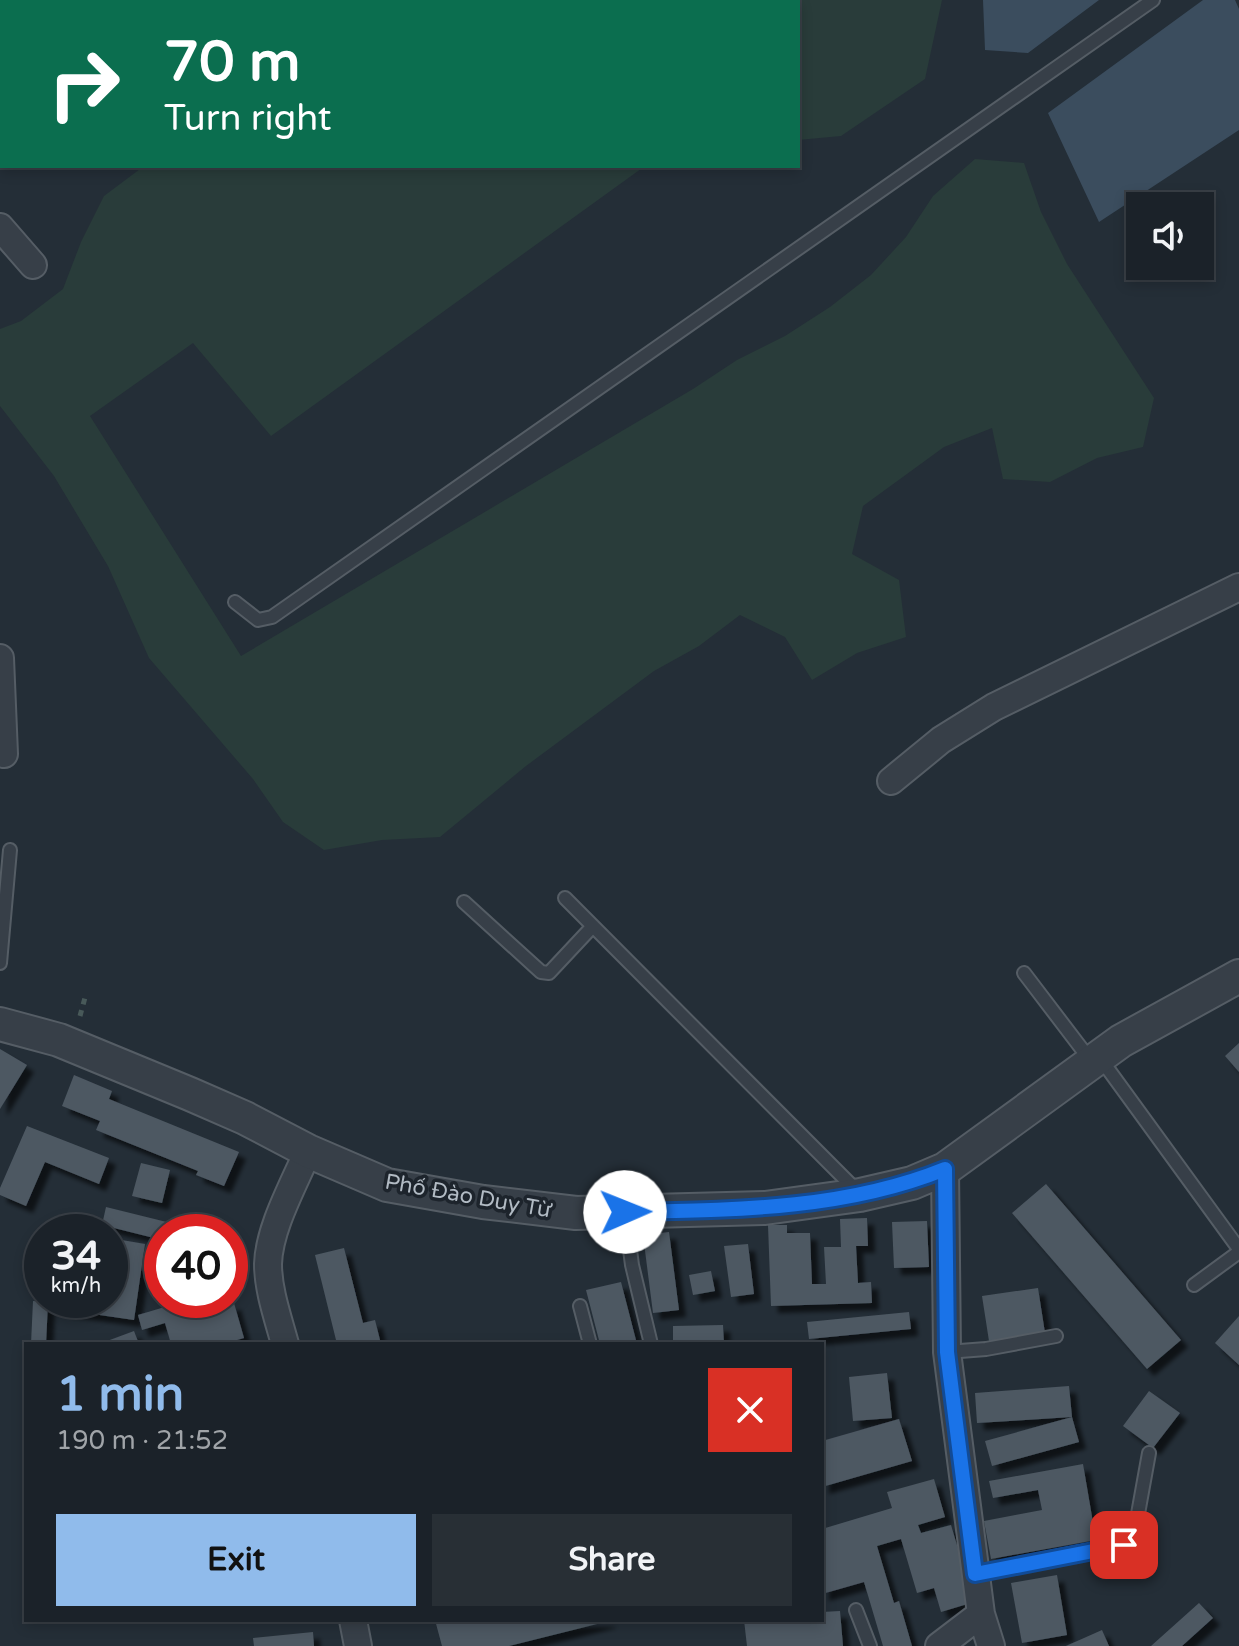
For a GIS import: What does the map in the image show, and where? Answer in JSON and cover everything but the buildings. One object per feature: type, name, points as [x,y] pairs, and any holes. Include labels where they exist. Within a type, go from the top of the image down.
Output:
[{"type":"street","points":[[0,227],[33,265]]},
{"type":"street","points":[[891,781],[941,740],[994,707],[1239,587]]},
{"type":"street","points":[[0,658],[4,754]]},
{"type":"street","name":"Phố Đào Duy Từ","points":[[0,1024],[59,1040],[245,1118],[308,1151],[387,1185],[483,1202],[576,1213],[765,1208],[860,1195],[912,1183],[945,1169],[1121,1041],[1239,976]]},
{"type":"street","points":[[285,1342],[271,1286],[268,1265],[270,1243],[308,1151]]},
{"type":"street","points":[[945,1169],[947,1352],[975,1574],[981,1614],[991,1646]]},
{"type":"street","points":[[939,1646],[981,1614]]},
{"type":"street","points":[[353,1622],[358,1646]]},
{"type":"lane","points":[[235,602],[258,620],[272,617],[1153,0]]},
{"type":"lane","points":[[0,963],[10,850]]},
{"type":"lane","points":[[565,898],[860,1195]]},
{"type":"lane","points":[[464,902],[541,972],[549,973],[593,926]]},
{"type":"lane","points":[[1024,973],[1096,1060],[1239,1250],[1194,1285]]},
{"type":"lane","points":[[625,1212],[632,1265],[651,1342]]},
{"type":"lane","points":[[580,1306],[589,1342]]},
{"type":"lane","points":[[947,1352],[986,1349],[1056,1336]]},
{"type":"lane","points":[[975,1574],[1124,1545],[1134,1536],[1149,1453]]},
{"type":"lane","points":[[856,1610],[870,1646]]},
{"type":"green space","points":[[800,0],[942,0],[925,79],[841,136],[800,140]]},
{"type":"green space","points":[[975,159],[1024,163],[1041,212],[1067,264],[1154,398],[1143,447],[1097,458],[1050,482],[1003,479],[992,428],[944,447],[863,506],[852,554],[899,580],[906,637],[857,653],[812,680],[785,637],[740,615],[699,646],[654,671],[526,766],[440,837],[382,840],[324,850],[283,822],[253,779],[149,658],[108,566],[54,476],[0,406],[0,329],[21,321],[63,289],[81,242],[104,196],[141,168],[642,168],[271,436],[193,343],[90,416],[241,656],[830,307],[871,275],[906,237],[933,196]]},
{"type":"water","points":[[983,0],[1099,0],[1028,53],[985,50]]},
{"type":"water","points":[[1203,0],[1235,0],[1239,9],[1239,130],[1145,192],[1126,192],[1126,204],[1099,222],[1048,113]]},
{"type":"route","points":[[625,1212],[765,1208],[860,1195],[912,1183],[945,1169],[947,1352],[975,1574],[1124,1545]]}]
